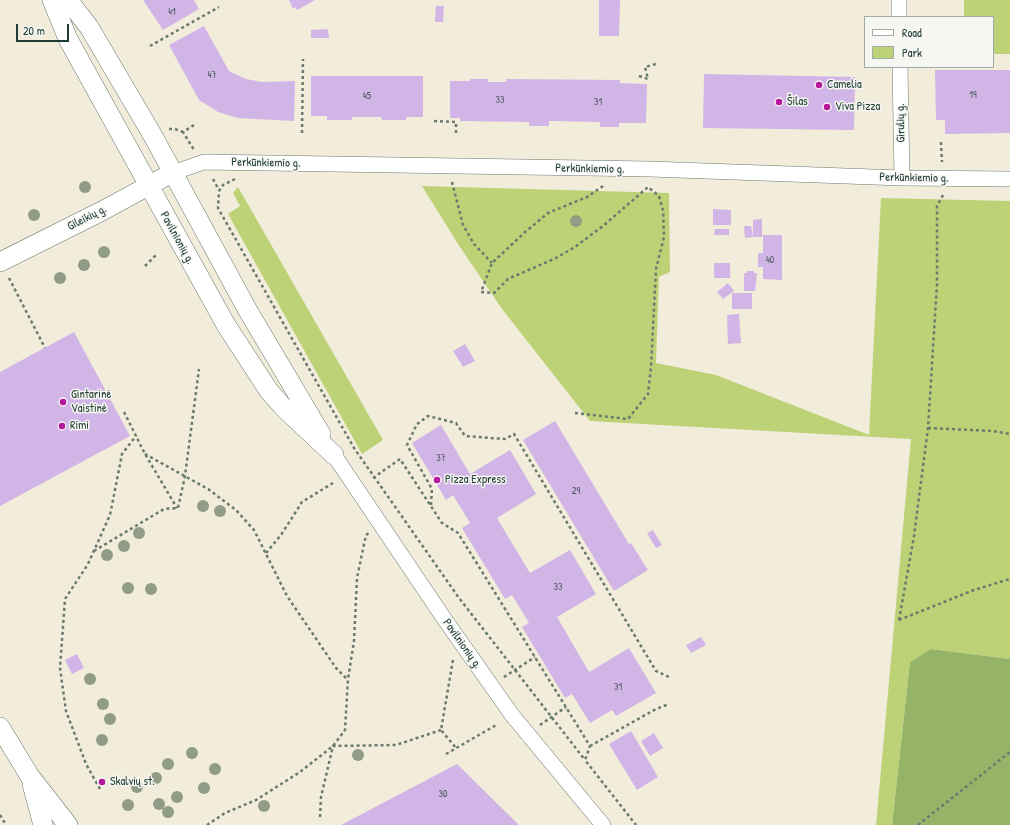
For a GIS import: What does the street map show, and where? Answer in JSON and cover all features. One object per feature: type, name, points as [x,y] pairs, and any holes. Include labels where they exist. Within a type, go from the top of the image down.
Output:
[{"type":"street","name":"Pavilnionių g.","points":[[52,0],[68,39],[226,325],[246,357],[284,408],[334,455]]},
{"type":"street","name":"Pavilnionių g.","points":[[68,0],[89,27],[247,308],[348,477],[512,716],[603,825]]},
{"type":"street","points":[[899,0],[899,16]]},
{"type":"street","name":"Girulių g.","points":[[900,68],[902,178]]},
{"type":"street","name":"Perkūnkiemio g.","points":[[172,173],[204,162],[657,170],[902,178],[1010,179]]},
{"type":"street","name":"Gileikių g.","points":[[0,261],[102,211],[172,173]]},
{"type":"street","points":[[0,727],[30,775],[68,825]]},
{"type":"street","points":[[30,775],[43,825]]},
{"type":"path","points":[[150,46],[219,7]]},
{"type":"path","points":[[302,133],[303,59]]},
{"type":"path","points":[[639,76],[648,79],[645,67],[656,64]]},
{"type":"path","points":[[434,121],[456,122],[456,133]]},
{"type":"path","points":[[238,179],[223,185],[219,191],[218,208],[331,408],[373,478],[459,598],[636,825]]},
{"type":"path","points":[[444,182],[460,182]]},
{"type":"path","points":[[452,182],[463,225],[474,244],[492,263]]},
{"type":"path","points":[[595,186],[610,186]]},
{"type":"path","points":[[603,186],[587,197],[548,213],[492,263],[481,292],[494,293],[508,279],[556,258],[575,247],[603,226],[648,187]]},
{"type":"path","points":[[640,187],[655,187]]},
{"type":"path","points":[[575,412],[628,419],[648,394],[651,367],[656,269],[664,237],[663,210],[659,196],[648,187]]},
{"type":"path","points":[[936,195],[950,195]]},
{"type":"path","points":[[943,195],[937,206],[937,284],[928,428],[914,536],[899,620],[974,590],[1010,579]]},
{"type":"path","points":[[145,266],[157,254]]},
{"type":"path","points":[[0,261],[45,348]]},
{"type":"path","points":[[178,508],[199,369]]},
{"type":"path","points":[[124,412],[145,454],[178,508]]},
{"type":"path","points":[[430,505],[432,488],[407,445],[417,424],[428,416],[456,423],[465,436],[505,439],[514,434],[656,671],[671,678]]},
{"type":"path","points":[[928,428],[993,431],[1010,434]]},
{"type":"path","points":[[100,789],[86,764],[66,710],[60,668],[65,599],[88,564],[110,515],[122,454],[136,436]]},
{"type":"path","points":[[145,454],[208,489],[236,510],[254,530],[286,596],[336,668],[348,680]]},
{"type":"path","points":[[373,478],[400,459],[442,523],[458,533],[590,746]]},
{"type":"path","points":[[266,553],[281,535],[302,502],[330,484],[348,477]]},
{"type":"path","points":[[93,551],[164,509],[178,508]]},
{"type":"path","points":[[207,825],[225,814],[256,800],[300,772],[333,746],[344,730],[348,680],[354,641],[357,578],[366,535],[379,523]]},
{"type":"path","points":[[456,748],[441,730],[457,637]]},
{"type":"path","points":[[491,686],[535,657]]},
{"type":"path","points":[[585,760],[590,746],[656,709],[669,704]]},
{"type":"path","points":[[527,733],[566,707]]},
{"type":"path","points":[[446,754],[512,716]]},
{"type":"path","points":[[333,746],[396,745],[441,730]]},
{"type":"path","points":[[320,817],[321,797],[333,746]]},
{"type":"path","points":[[918,825],[1010,752]]},
{"type":"path","points":[[0,815],[6,825]]},
{"type":"green space","points":[[964,0],[1010,0],[1010,54],[994,54],[994,16],[964,16]]},
{"type":"green space","points":[[422,186],[669,193],[670,272],[659,277],[656,363],[716,375],[869,435],[881,198],[1010,201],[1010,659],[931,649],[910,662],[892,825],[876,825],[911,439],[590,421],[502,309],[458,244]]},
{"type":"green space","points":[[238,187],[383,440],[362,454],[228,214],[240,206],[233,193]]},
{"type":"green space","points":[[931,649],[1010,659],[1010,825],[892,825],[910,662]]},
{"type":"building","points":[[143,0],[194,0],[199,9],[163,30]]},
{"type":"building","points":[[289,0],[315,0],[297,10],[295,7],[293,9]]},
{"type":"building","points":[[599,0],[620,0],[619,36],[599,36]]},
{"type":"building","points":[[436,6],[444,6],[443,22],[435,22]]},
{"type":"building","points":[[204,26],[229,71],[246,79],[262,82],[295,81],[294,121],[238,118],[218,112],[199,100],[169,45]]},
{"type":"building","points":[[328,29],[329,38],[311,38],[311,30]]},
{"type":"building","points":[[935,70],[1010,70],[1010,133],[945,134],[945,120],[936,120]]},
{"type":"building","name":"Šilas","points":[[704,74],[855,77],[854,130],[703,128]]},
{"type":"building","points":[[311,76],[423,76],[423,117],[406,117],[406,120],[382,120],[381,117],[352,117],[352,120],[327,120],[327,116],[311,116]]},
{"type":"building","points":[[470,79],[488,79],[488,82],[506,82],[506,79],[620,80],[620,83],[647,84],[646,123],[619,123],[619,127],[600,127],[600,122],[549,121],[549,126],[529,126],[529,122],[460,121],[460,118],[450,118],[450,81],[470,81]]},
{"type":"building","points":[[713,209],[731,210],[731,225],[713,225]]},
{"type":"building","points":[[762,219],[762,237],[753,237],[753,220]]},
{"type":"building","points":[[744,226],[751,226],[753,237],[745,238]]},
{"type":"building","points":[[715,229],[729,229],[729,235],[714,235]]},
{"type":"building","points":[[763,235],[782,235],[782,280],[763,279],[763,267],[758,267],[758,253],[763,253]]},
{"type":"building","points":[[714,263],[730,263],[730,278],[714,278]]},
{"type":"building","points":[[747,271],[754,271],[754,273],[757,273],[755,291],[744,291],[744,273],[747,273]]},
{"type":"building","points":[[728,283],[734,291],[723,299],[717,292]]},
{"type":"building","points":[[732,293],[752,293],[752,309],[732,309]]},
{"type":"building","points":[[739,314],[741,343],[728,344],[727,315]]},
{"type":"building","name":"Rimi","points":[[74,332],[130,436],[0,506],[0,372]]},
{"type":"building","points":[[465,344],[475,361],[463,367],[453,351]]},
{"type":"building","points":[[555,421],[629,544],[631,543],[648,570],[614,591],[523,440]]},
{"type":"building","points":[[441,425],[470,474],[510,450],[536,494],[497,518],[530,573],[570,550],[596,594],[557,617],[589,672],[629,648],[656,693],[616,716],[612,710],[590,723],[572,694],[565,698],[522,627],[529,623],[512,595],[505,599],[462,528],[470,523],[453,495],[446,500],[412,443]]},
{"type":"building","points":[[653,530],[662,545],[656,548],[647,533]]},
{"type":"building","points":[[701,637],[706,645],[691,653],[686,645]]},
{"type":"building","points":[[77,654],[84,668],[72,674],[65,660]]},
{"type":"building","points":[[631,731],[658,777],[637,790],[609,744]]},
{"type":"building","points":[[654,733],[663,748],[650,756],[641,741]]},
{"type":"building","points":[[457,764],[519,825],[341,825]]},
{"type":"place","name":"Camelia","points":[[819,85]]},
{"type":"place","name":"Šilas","points":[[779,102]]},
{"type":"place","name":"Viva Pizza","points":[[827,107]]},
{"type":"place","name":"Gintarinė Vaistinė","points":[[63,402]]},
{"type":"place","name":"Rimi","points":[[62,426]]},
{"type":"place","name":"Pizza Express","points":[[437,480]]},
{"type":"place","name":"Skalvių st.","points":[[102,782]]}]
